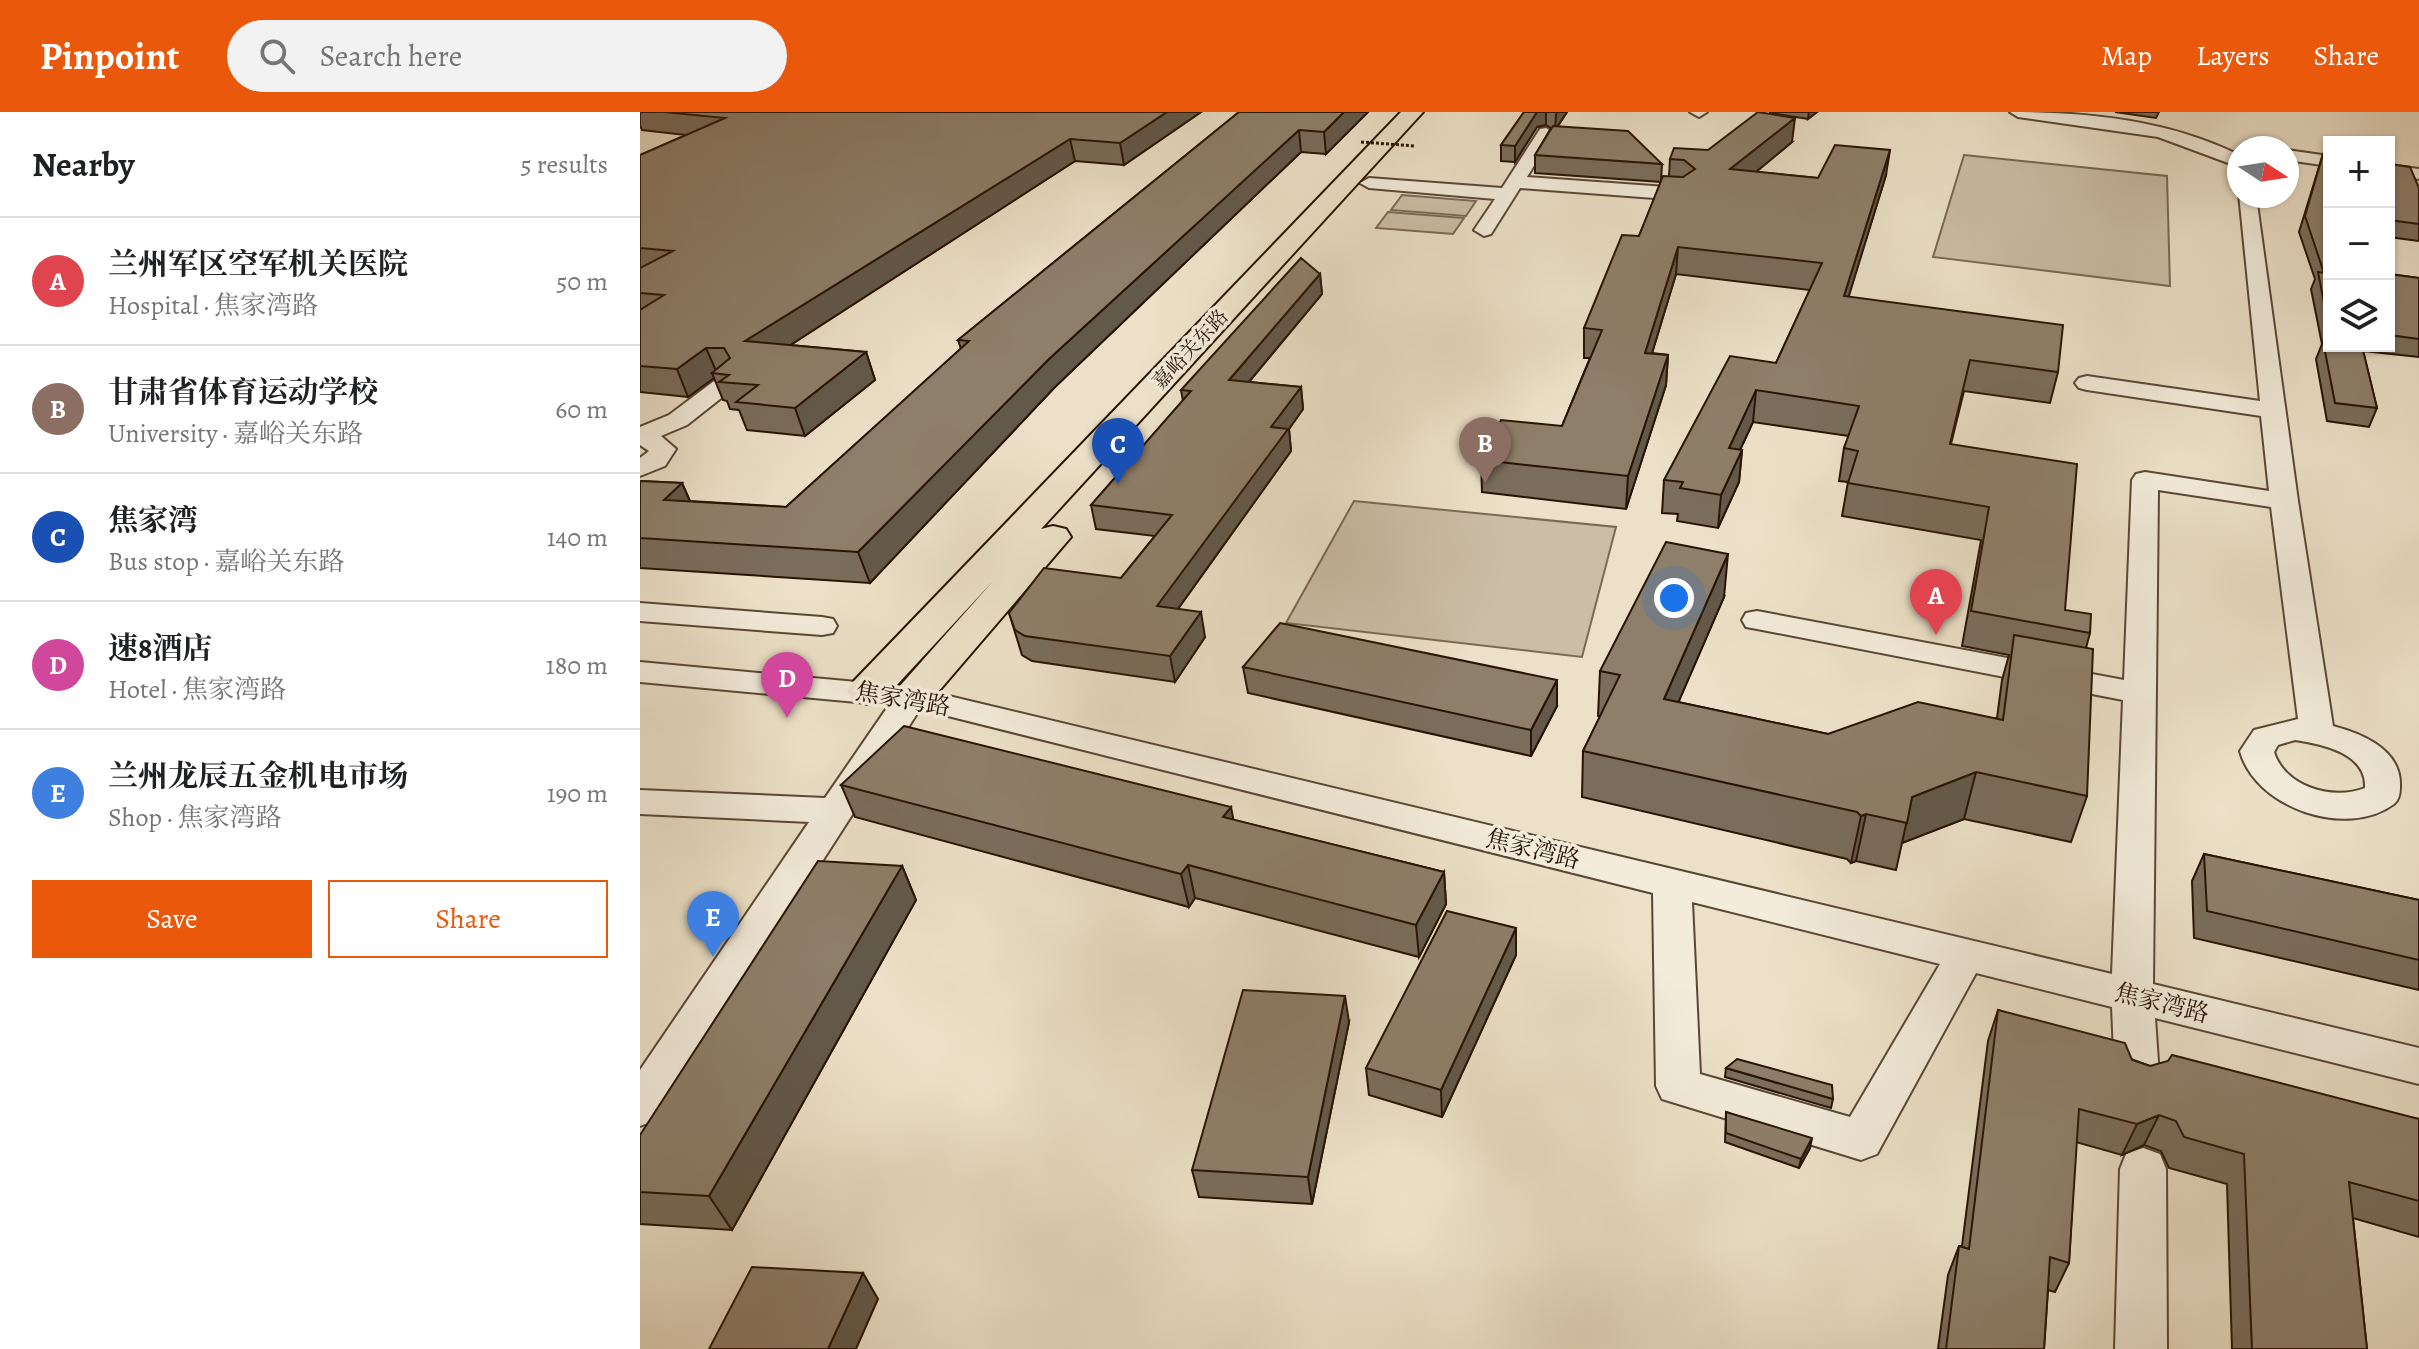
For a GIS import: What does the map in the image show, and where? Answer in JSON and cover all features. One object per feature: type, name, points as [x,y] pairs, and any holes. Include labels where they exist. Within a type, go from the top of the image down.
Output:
[{"type":"main road","name":"嘉峪关东路","points":[[868,691],[1413,112]]},
{"type":"main road","name":"嘉峪关东路","points":[[911,697],[1433,112]]},
{"type":"street","points":[[2018,112],[2160,132],[2227,146]]},
{"type":"street","points":[[1484,230],[1546,133]]},
{"type":"street","points":[[2194,141],[2227,156]]},
{"type":"street","points":[[2299,157],[2323,160]]},
{"type":"street","points":[[2395,171],[2419,174]]},
{"type":"street","points":[[1369,183],[1681,194]]},
{"type":"street","points":[[2248,208],[2284,501],[2317,731]]},
{"type":"street","points":[[642,436],[678,420],[726,383]]},
{"type":"street","points":[[2087,383],[2273,410]]},
{"type":"street","points":[[640,468],[656,460],[663,449],[642,436]]},
{"type":"street","points":[[2137,1076],[2132,996],[2145,480],[2284,501]]},
{"type":"street","points":[[640,612],[822,626]]},
{"type":"street","points":[[1757,620],[2140,693]]},
{"type":"street","name":"焦家湾路","points":[[640,672],[911,697],[2419,1066]]},
{"type":"street","points":[[640,1107],[911,697]]},
{"type":"street","points":[[640,802],[835,811]]},
{"type":"street","points":[[1672,883],[1678,1086],[1861,1140],[1966,955]]},
{"type":"street","points":[[2141,1349],[2143,1169]]},
{"type":"path","points":[[1361,142],[1415,146]]},
{"type":"shaded area","points":[[1964,155],[2167,176],[2170,286],[1933,257]]},
{"type":"shaded area","points":[[1402,195],[1476,201],[1466,216],[1391,210]]},
{"type":"shaded area","points":[[1388,212],[1464,218],[1453,234],[1376,228]]},
{"type":"shaded area","points":[[1354,501],[1616,527],[1582,657],[1286,623]]},
{"type":"building","points":[[664,112],[1167,112],[1120,143],[1070,139],[745,341],[866,352],[795,408],[736,402],[758,385],[719,382],[729,375],[712,373],[730,358],[724,348],[706,348],[677,369],[640,366],[640,310],[664,295],[640,293],[640,268],[673,251],[640,248],[640,155],[725,118]]},
{"type":"building","points":[[1239,112],[1344,112],[1324,132],[1299,130],[1049,359],[858,552],[640,538],[640,481],[682,483],[664,500],[786,507],[969,341],[958,340]]},
{"type":"building","points":[[1524,112],[1537,112],[1515,146],[1501,145]]},
{"type":"building","points":[[1758,112],[1795,118],[1730,169],[1818,178],[1835,145],[1890,150],[1844,296],[2063,325],[2058,372],[1970,360],[1950,444],[2077,464],[2065,610],[2091,614],[2090,633],[1971,611],[1989,507],[1848,483],[1858,451],[1844,448],[1859,406],[1756,390],[1729,448],[1742,450],[1721,495],[1680,488],[1683,482],[1664,480],[1730,356],[1776,363],[1822,263],[1678,247],[1645,353],[1668,355],[1628,476],[1481,460],[1501,420],[1562,426],[1602,330],[1584,328],[1622,235],[1639,236],[1663,176],[1683,177],[1695,169],[1684,160],[1670,159],[1674,148],[1708,150]]},
{"type":"building","points":[[1553,126],[1628,131],[1662,164],[1535,155]]},
{"type":"building","points":[[2323,154],[2323,270],[2305,216]]},
{"type":"building","points":[[2395,165],[2410,167],[2419,188],[2419,224],[2395,221]]},
{"type":"building","points":[[1301,258],[1320,274],[1229,380],[1301,387],[1271,427],[1288,429],[1157,606],[1201,612],[1170,656],[1025,636],[1015,630],[1009,613],[1044,568],[1121,578],[1172,515],[1091,505],[1191,391],[1181,390]]},
{"type":"building","points":[[2318,272],[2323,273],[2323,297]]},
{"type":"building","points":[[2395,275],[2419,278],[2419,339],[2395,336]]},
{"type":"building","points":[[2325,352],[2363,352],[2377,408],[2335,403]]},
{"type":"building","points":[[1666,542],[1728,554],[1664,699],[1828,734],[1918,702],[2003,720],[2014,635],[2093,649],[2087,796],[1976,772],[1912,797],[1907,823],[1866,814],[1861,816],[1857,812],[1583,751],[1620,675],[1600,671]]},
{"type":"building","points":[[1280,623],[1557,680],[1531,730],[1243,667]]},
{"type":"building","points":[[904,726],[1231,807],[1223,817],[1444,872],[1416,925],[1188,865],[1181,874],[841,785]]},
{"type":"building","points":[[2204,854],[2419,900],[2419,960],[2207,911]]},
{"type":"building","points":[[818,861],[902,866],[709,1196],[640,1192],[640,1135]]},
{"type":"building","points":[[1447,911],[1516,928],[1441,1090],[1366,1068]]},
{"type":"building","points":[[1243,990],[1345,996],[1308,1177],[1192,1170]]},
{"type":"building","points":[[1998,1010],[2125,1043],[2132,1060],[2150,1066],[2168,1061],[2172,1055],[2419,1119],[2419,1201],[2349,1182],[2367,1349],[2252,1349],[2244,1154],[2184,1137],[2176,1121],[2159,1115],[2137,1124],[2079,1109],[2069,1263],[2050,1257],[2044,1349],[1946,1349],[1959,1246],[1969,1249]]},
{"type":"building","points":[[1737,1059],[1832,1085],[1833,1099],[1726,1068]]},
{"type":"building","points":[[1726,1112],[1812,1138],[1801,1159],[1726,1133]]},
{"type":"building","points":[[752,1267],[863,1273],[828,1349],[709,1349]]},
{"type":"place","name":"甘肃省体育运动学校","points":[[1485,483]]},
{"type":"place","name":"焦家湾","points":[[1118,484]]},
{"type":"place","name":"兰州军区空军机关医院","points":[[1936,635]]},
{"type":"place","name":"速8酒店","points":[[787,718]]},
{"type":"place","name":"兰州龙辰五金机电市场","points":[[713,957]]}]
